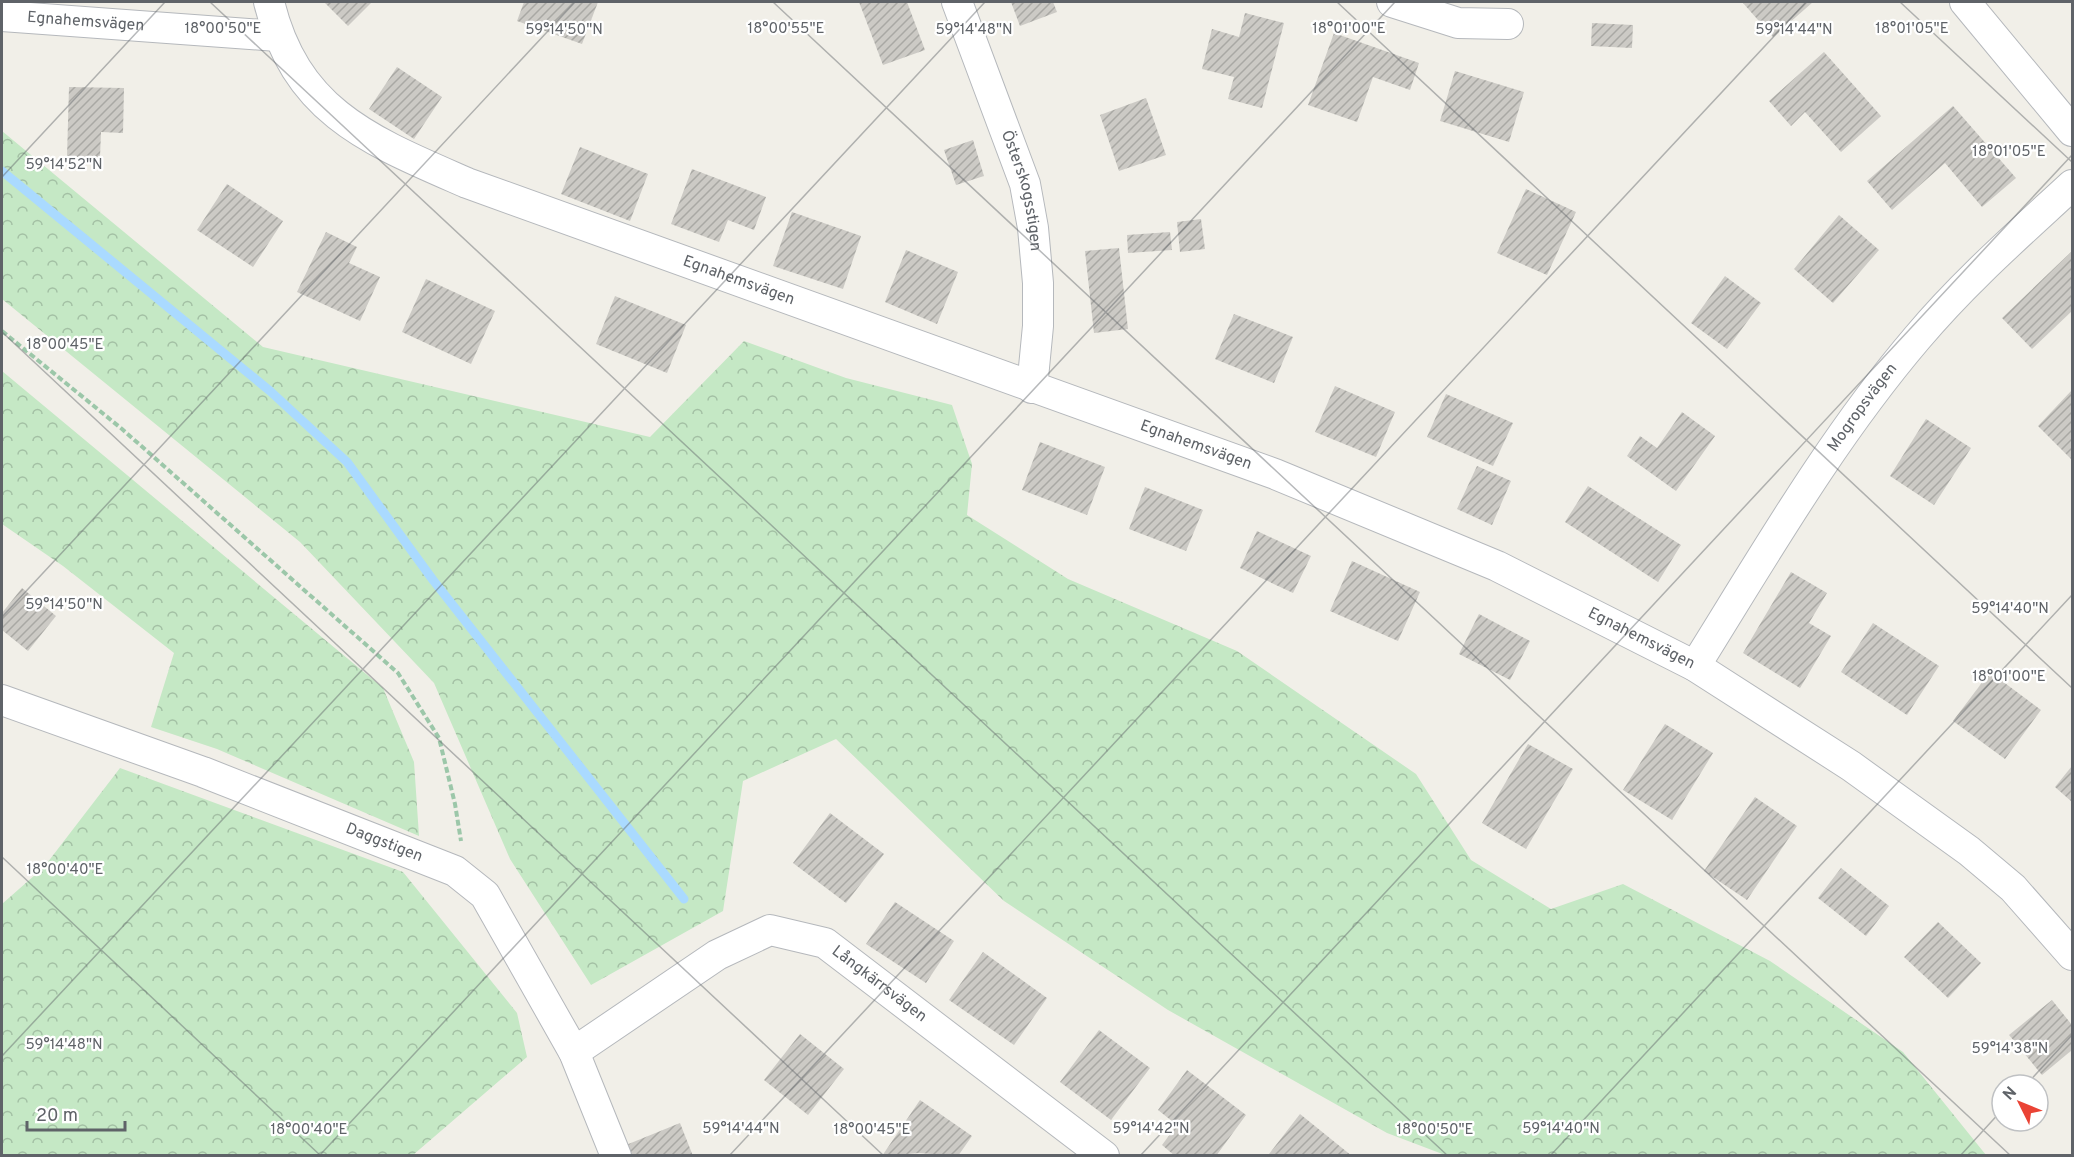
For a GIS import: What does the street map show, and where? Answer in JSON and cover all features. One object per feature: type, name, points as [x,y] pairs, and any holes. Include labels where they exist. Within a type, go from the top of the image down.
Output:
[{"type":"street","name":"Egnahemsvägen","points":[[269,2],[277,36],[300,78],[324,103],[377,143],[467,183],[1275,474],[1497,566],[1695,666],[1851,766],[1969,851],[2013,888],[2073,955]]},
{"type":"street","name":"Österskogsstigen","points":[[957,2],[1025,184],[1031,217],[1038,304],[1032,388]]},
{"type":"street","points":[[1392,2],[1458,23],[1508,24]]},
{"type":"street","points":[[1965,2],[2073,131]]},
{"type":"street","name":"Egnahemsvägen","points":[[2,16],[277,36]]},
{"type":"street","name":"Mogropsvägen","points":[[1695,666],[1819,467],[1916,339],[1963,286],[2073,185]]},
{"type":"street","name":"Daggstigen","points":[[2,700],[203,772],[455,871],[485,895],[574,1052],[616,1155]]},
{"type":"street","name":"Långkärrsvägen","points":[[574,1052],[717,955],[770,930],[825,943],[1104,1155]]},
{"type":"path","points":[[2,331],[122,429],[398,673],[439,738],[455,804],[462,848],[455,871]]},
{"type":"green space","points":[[2,131],[263,347],[650,437],[744,341],[846,378],[952,405],[972,464],[967,515],[1068,579],[1237,651],[1416,774],[1471,860],[1551,909],[1623,884],[1770,961],[1903,1052],[1986,1155],[1445,1155],[1387,1133],[1168,1010],[1004,901],[836,739],[743,781],[723,911],[591,985],[510,859],[434,683],[300,542],[2,299]]},
{"type":"green space","points":[[2,371],[383,688],[414,762],[419,836],[217,749],[151,727],[174,653],[63,566],[2,524]]},
{"type":"green space","points":[[120,768],[403,872],[517,1013],[527,1057],[413,1155],[2,1155],[2,904],[44,867]]},
{"type":"building","points":[[324,2],[372,2],[348,26]]},
{"type":"building","points":[[524,2],[598,2],[582,44],[517,21]]},
{"type":"building","points":[[859,2],[907,2],[925,50],[883,65]]},
{"type":"building","points":[[1011,2],[1053,2],[1057,12],[1020,26]]},
{"type":"building","points":[[1813,2],[1773,37],[1743,3]]},
{"type":"building","points":[[1245,13],[1284,23],[1262,108],[1228,99],[1234,77],[1202,69],[1212,29],[1239,37]]},
{"type":"building","points":[[1592,23],[1633,25],[1632,48],[1591,46]]},
{"type":"building","points":[[1334,33],[1419,63],[1410,90],[1373,77],[1357,122],[1308,105]]},
{"type":"building","points":[[1824,52],[1881,116],[1841,152],[1805,112],[1791,126],[1769,101]]},
{"type":"building","points":[[397,67],[442,97],[414,139],[369,109]]},
{"type":"building","points":[[1455,71],[1524,92],[1509,142],[1440,121]]},
{"type":"building","points":[[69,87],[124,88],[123,133],[101,132],[100,157],[67,157]]},
{"type":"building","points":[[1146,98],[1166,155],[1119,171],[1100,115]]},
{"type":"building","points":[[1953,106],[2016,178],[1982,207],[1945,163],[1892,210],[1867,181]]},
{"type":"building","points":[[973,140],[984,176],[956,185],[944,150]]},
{"type":"building","points":[[580,147],[648,174],[630,221],[561,194]]},
{"type":"building","points":[[692,169],[766,197],[754,230],[728,220],[719,242],[671,224]]},
{"type":"building","points":[[227,184],[283,221],[253,267],[197,230]]},
{"type":"building","points":[[1526,189],[1576,212],[1547,275],[1497,253]]},
{"type":"building","points":[[792,212],[861,236],[843,289],[773,266]]},
{"type":"building","points":[[1839,215],[1879,250],[1833,303],[1794,269]]},
{"type":"building","points":[[1201,219],[1205,249],[1180,252],[1177,222]]},
{"type":"building","points":[[326,232],[357,247],[349,263],[380,277],[360,321],[297,292]]},
{"type":"building","points":[[1170,232],[1172,250],[1128,253],[1127,235]]},
{"type":"building","points":[[1119,248],[1128,329],[1094,333],[1085,251]]},
{"type":"building","points":[[906,250],[958,272],[937,324],[885,302]]},
{"type":"building","points":[[2071,252],[2072,311],[2032,349],[2002,318]]},
{"type":"building","points":[[1725,276],[1761,303],[1727,349],[1691,323]]},
{"type":"building","points":[[426,279],[495,311],[471,364],[402,332]]},
{"type":"building","points":[[615,296],[686,325],[667,373],[596,344]]},
{"type":"building","points":[[1234,314],[1293,337],[1274,383],[1215,359]]},
{"type":"building","points":[[1335,386],[1395,412],[1376,457],[1315,432]]},
{"type":"building","points":[[2072,390],[2072,460],[2038,426]]},
{"type":"building","points":[[1446,394],[1513,423],[1493,466],[1427,437]]},
{"type":"building","points":[[1682,412],[1715,436],[1676,491],[1627,456],[1640,436],[1657,448]]},
{"type":"building","points":[[1926,419],[1971,448],[1934,505],[1890,476]]},
{"type":"building","points":[[1040,442],[1105,467],[1087,515],[1022,490]]},
{"type":"building","points":[[1477,466],[1511,481],[1492,525],[1457,509]]},
{"type":"building","points":[[1588,486],[1681,545],[1658,582],[1565,522]]},
{"type":"building","points":[[1145,487],[1203,510],[1186,551],[1129,529]]},
{"type":"building","points":[[1257,531],[1311,556],[1293,593],[1240,568]]},
{"type":"building","points":[[1352,561],[1420,592],[1398,641],[1330,611]]},
{"type":"building","points":[[1791,572],[1827,593],[1809,623],[1831,636],[1800,688],[1743,653]]},
{"type":"building","points":[[22,588],[56,616],[28,651],[2,630],[2,613]]},
{"type":"building","points":[[1479,614],[1530,641],[1510,680],[1459,654]]},
{"type":"building","points":[[1873,623],[1939,666],[1907,715],[1841,672]]},
{"type":"building","points":[[1990,672],[2041,710],[2005,759],[1953,721]]},
{"type":"building","points":[[1665,724],[1713,753],[1672,820],[1623,790]]},
{"type":"building","points":[[1528,744],[1573,769],[1526,849],[1482,823]]},
{"type":"building","points":[[2072,766],[2072,802],[2055,787]]},
{"type":"building","points":[[1755,797],[1797,826],[1747,900],[1704,871]]},
{"type":"building","points":[[830,813],[884,854],[846,903],[793,863]]},
{"type":"building","points":[[1841,868],[1889,906],[1866,936],[1818,898]]},
{"type":"building","points":[[895,902],[954,941],[926,983],[866,944]]},
{"type":"building","points":[[1938,922],[1981,963],[1948,998],[1904,957]]},
{"type":"building","points":[[983,952],[1047,998],[1014,1045],[949,1000]]},
{"type":"building","points":[[2052,1000],[2072,1025],[2072,1050],[2044,1073],[2040,1073],[2009,1035]]},
{"type":"building","points":[[1099,1030],[1150,1068],[1111,1120],[1060,1082]]},
{"type":"building","points":[[800,1034],[844,1069],[808,1115],[764,1080]]},
{"type":"building","points":[[1187,1070],[1246,1115],[1216,1156],[1175,1156],[1162,1145],[1177,1125],[1158,1110]]},
{"type":"building","points":[[920,1100],[972,1136],[958,1156],[919,1153],[882,1156]]},
{"type":"building","points":[[1300,1114],[1352,1156],[1271,1156],[1269,1154]]},
{"type":"building","points":[[680,1123],[693,1156],[630,1156],[626,1145]]},
{"type":"waterway","points":[[2,171],[270,391],[347,462],[433,580],[684,899]]}]
